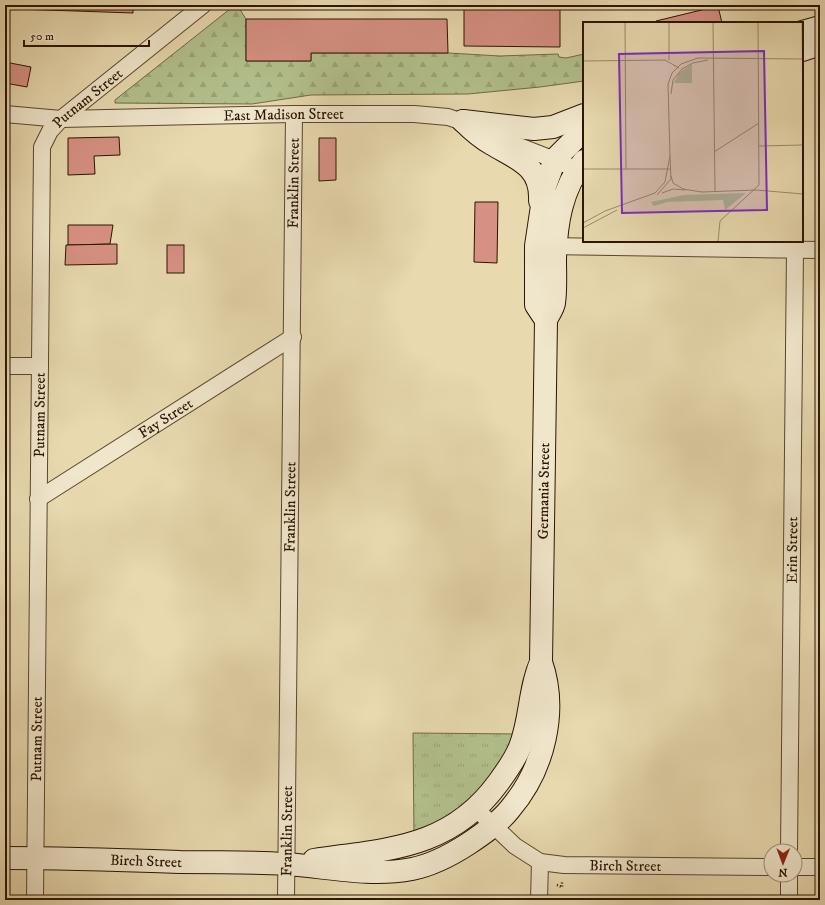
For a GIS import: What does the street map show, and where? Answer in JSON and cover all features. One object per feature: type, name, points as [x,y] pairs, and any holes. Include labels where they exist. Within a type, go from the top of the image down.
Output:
[{"type":"main road","points":[[803,32],[820,26]]},
{"type":"main road","points":[[803,50],[820,44]]},
{"type":"main road","points":[[463,121],[534,129],[553,127],[583,115]]},
{"type":"main road","points":[[463,121],[477,134],[517,157],[529,167],[540,186],[540,212]]},
{"type":"main road","points":[[555,159],[583,131]]},
{"type":"main road","name":"Germania Street","points":[[492,826],[511,808],[524,790],[532,774],[547,730],[549,699],[546,678],[541,662],[546,320],[554,304],[540,212],[545,186],[555,159]]},
{"type":"main road","name":"Germania Street","points":[[546,246],[559,216],[566,190],[580,165]]},
{"type":"main road","name":"Germania Street","points":[[476,809],[488,798],[508,770],[520,748],[526,731],[534,677],[541,662]]},
{"type":"main road","name":"Birch Street","points":[[287,864],[407,846],[441,834],[476,809]]},
{"type":"main road","name":"Birch Street","points":[[5,858],[287,864],[359,873],[379,873],[424,866],[458,850],[492,826]]},
{"type":"street","name":"Putnam Street","points":[[35,900],[42,147],[50,131],[61,118],[203,5]]},
{"type":"street","name":"East Madison Street","points":[[5,114],[61,118],[294,114],[414,114],[463,121],[518,146],[555,159],[580,165]]},
{"type":"street","name":"Franklin Street","points":[[286,900],[293,337],[294,114]]},
{"type":"street","points":[[546,246],[820,250]]},
{"type":"street","name":"Erin Street","points":[[790,843],[795,250]]},
{"type":"street","name":"Fay Street","points":[[38,499],[293,337]]},
{"type":"street","points":[[5,366],[40,366]]},
{"type":"street","name":"Birch Street","points":[[476,809],[492,826],[515,846],[540,862],[564,865],[763,867]]},
{"type":"street","points":[[539,900],[540,862]]},
{"type":"street","points":[[803,867],[820,867]]},
{"type":"street","points":[[789,883],[789,900]]},
{"type":"path","points":[[557,886],[562,887],[562,882]]},
{"type":"green space","points":[[235,5],[237,5],[246,19],[246,61],[311,61],[311,53],[448,53],[500,56],[558,54],[559,57],[566,58],[583,54],[583,81],[540,87],[468,94],[311,95],[252,104],[115,103],[115,100]]},
{"type":"green space","points":[[413,733],[518,734],[513,748],[469,806],[414,836]]},
{"type":"building","points":[[17,5],[133,5],[133,13],[17,9]]},
{"type":"building","points":[[464,5],[560,5],[560,47],[464,46]]},
{"type":"building","points":[[718,6],[722,22],[656,22]]},
{"type":"building","points":[[246,19],[447,19],[448,53],[311,53],[311,61],[246,61]]},
{"type":"building","points":[[5,62],[31,67],[27,87],[5,83]]},
{"type":"building","points":[[119,137],[120,155],[94,156],[95,174],[68,175],[68,138]]},
{"type":"building","points":[[319,138],[336,138],[336,180],[319,181]]},
{"type":"building","points":[[475,202],[498,202],[497,263],[474,262]]},
{"type":"building","points":[[68,225],[113,225],[110,244],[68,245]]},
{"type":"building","points":[[117,244],[117,264],[65,265],[66,245]]},
{"type":"building","points":[[167,245],[184,245],[184,273],[167,273]]}]
